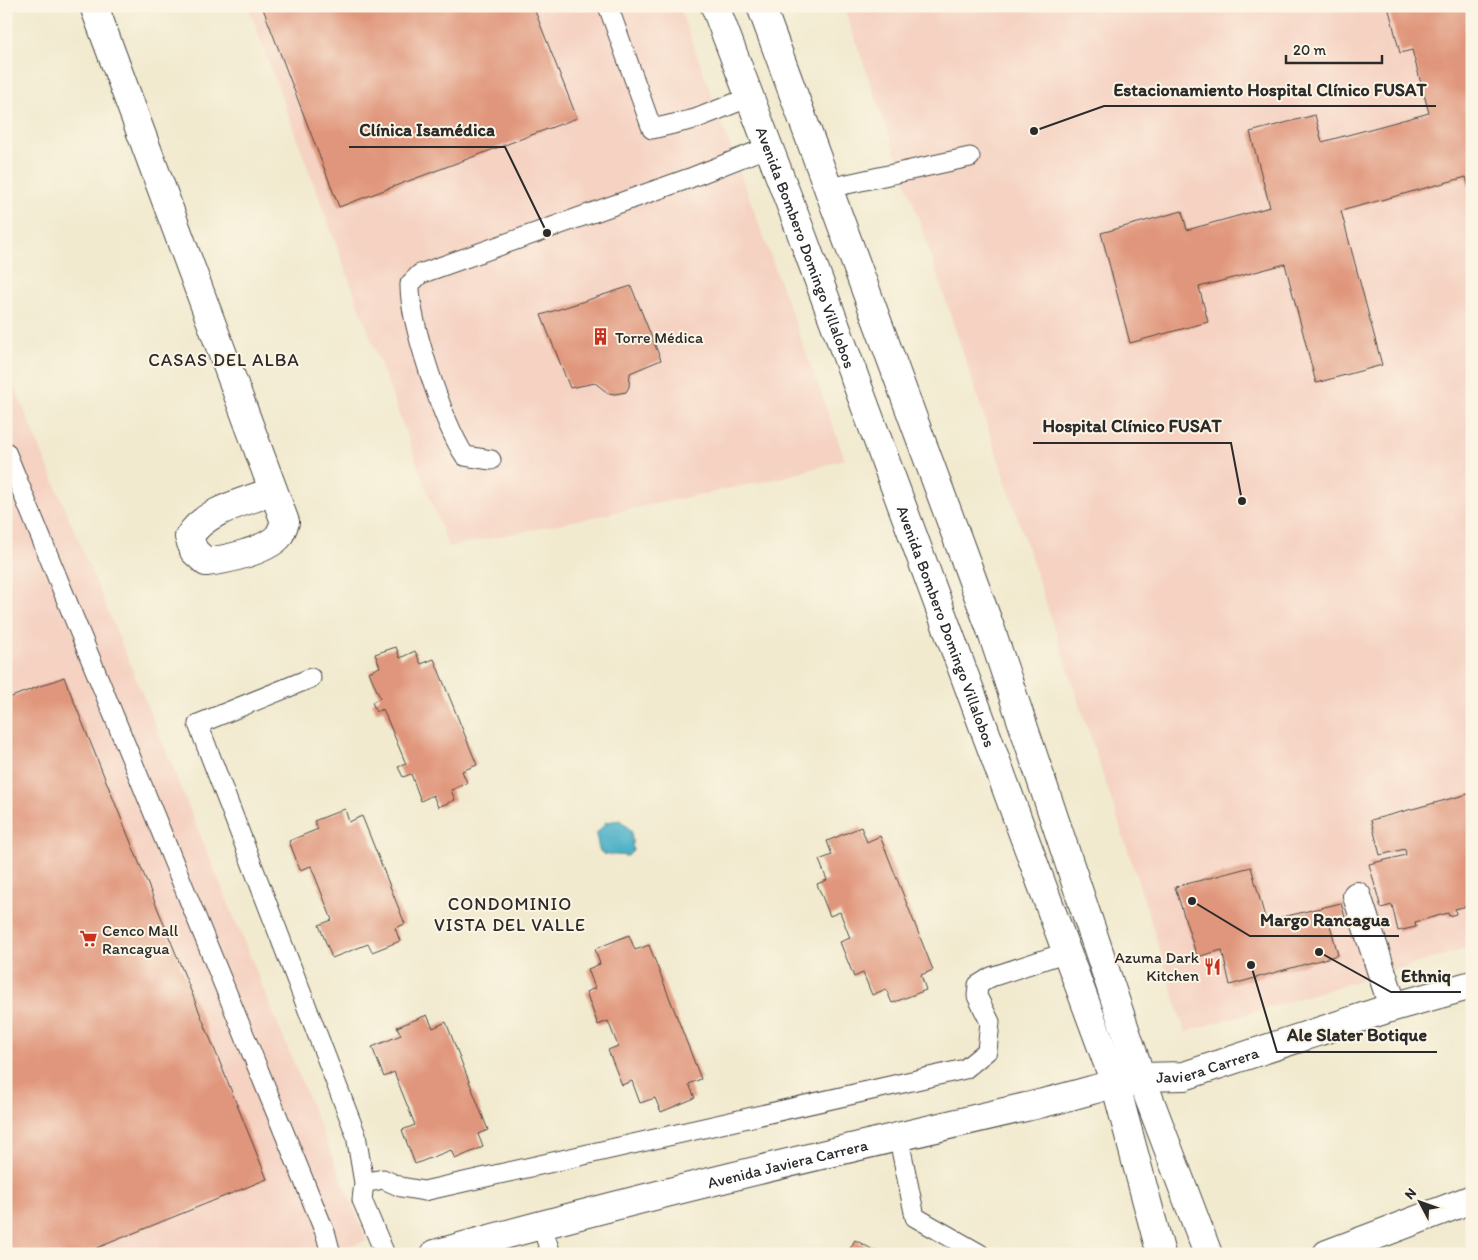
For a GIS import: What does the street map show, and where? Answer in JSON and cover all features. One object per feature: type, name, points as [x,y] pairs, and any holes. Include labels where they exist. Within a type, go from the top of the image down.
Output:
[{"type":"main road","points":[[94,6],[273,491]]},
{"type":"main road","name":"Avenida Bombero Domingo Villalobos","points":[[715,6],[800,227],[1067,952],[1208,1254]]},
{"type":"main road","name":"Avenida Bombero Domingo Villalobos","points":[[761,6],[788,84],[829,188],[991,630],[1128,1080],[1161,1254]]},
{"type":"main road","points":[[750,97],[788,84]]},
{"type":"main road","points":[[876,433],[913,419]]},
{"type":"main road","points":[[1357,896],[1393,1008]]},
{"type":"main road","name":"Javiera Carrera","points":[[1128,1080],[1184,1076],[1393,1008],[1472,985]]},
{"type":"main road","name":"Avenida Javiera Carrera","points":[[435,1254],[541,1224],[898,1135],[1078,1094],[1128,1080]]},
{"type":"main road","points":[[1327,1254],[1472,1199]]},
{"type":"lane","points":[[608,6],[652,129],[695,119],[750,97]]},
{"type":"lane","points":[[491,460],[465,456],[454,439],[420,340],[409,298],[410,284],[420,274],[690,178],[768,147]]},
{"type":"lane","points":[[829,188],[970,157]]},
{"type":"lane","points":[[6,452],[326,1235],[331,1254]]},
{"type":"lane","points":[[312,678],[198,724],[356,1135],[364,1183],[362,1200],[385,1254]]},
{"type":"lane","points":[[364,1183],[383,1179],[401,1187],[424,1191],[965,1069],[987,1050],[990,1022],[978,996],[978,985],[990,977],[1067,952]]},
{"type":"lane","points":[[898,1135],[915,1217],[980,1254]]},
{"type":"lane","points":[[541,1224],[551,1254]]},
{"type":"shaded area","points":[[248,6],[679,6],[845,459],[781,478],[448,547]]},
{"type":"shaded area","points":[[843,6],[1472,6],[1472,947],[1185,1032],[1139,884],[915,208]]},
{"type":"shaded area","points":[[6,366],[367,1241],[318,1254],[6,1254]]},
{"type":"water","points":[[620,820],[631,830],[633,851],[628,856],[603,854],[599,850],[596,834],[606,822]]},
{"type":"building","points":[[262,6],[533,6],[577,118],[339,207]]},
{"type":"building","points":[[1388,6],[1472,6],[1472,197],[1466,177],[1341,211],[1382,365],[1316,383],[1285,264],[1199,287],[1208,322],[1130,343],[1101,233],[1182,211],[1187,230],[1270,207],[1250,132],[1315,115],[1322,142],[1429,113],[1412,50],[1400,53]]},
{"type":"building","name":"Torre Médica","points":[[631,286],[661,360],[630,373],[629,387],[626,392],[608,393],[595,383],[570,388],[541,315]]},
{"type":"building","points":[[396,647],[400,658],[415,651],[421,664],[434,659],[477,765],[462,771],[467,783],[451,790],[455,800],[438,807],[433,795],[421,801],[411,774],[403,777],[398,767],[406,764],[383,709],[376,712],[372,702],[380,698],[369,672],[380,667],[375,654]]},
{"type":"building","name":"Cenco Mall Rancagua","points":[[64,677],[267,1179],[82,1254],[6,1254],[6,699]]},
{"type":"building","points":[[1472,793],[1472,912],[1468,912],[1467,906],[1455,909],[1456,914],[1449,916],[1448,913],[1415,922],[1416,927],[1398,931],[1392,905],[1381,908],[1369,864],[1406,855],[1405,849],[1380,855],[1371,820]]},
{"type":"building","points":[[345,809],[349,822],[362,816],[405,924],[395,928],[400,941],[372,952],[368,944],[332,958],[319,925],[332,920],[311,866],[300,870],[289,841],[318,829],[314,821]]},
{"type":"building","points":[[861,827],[867,842],[880,836],[933,970],[921,975],[926,990],[892,1003],[886,989],[872,995],[863,973],[854,977],[840,942],[850,938],[840,912],[830,916],[817,884],[827,880],[819,860],[832,855],[827,841]]},
{"type":"building","points":[[1251,867],[1266,921],[1341,903],[1345,917],[1329,921],[1338,955],[1230,985],[1222,950],[1197,957],[1175,887]]},
{"type":"building","points":[[629,935],[635,950],[649,945],[701,1079],[689,1084],[695,1098],[661,1112],[655,1098],[640,1103],[632,1081],[622,1085],[608,1050],[618,1046],[608,1021],[598,1025],[586,992],[595,988],[588,969],[600,964],[595,949]]},
{"type":"building","points":[[427,1015],[433,1028],[446,1022],[488,1130],[478,1134],[483,1147],[455,1159],[451,1150],[415,1164],[402,1130],[415,1125],[394,1072],[384,1077],[372,1047],[401,1035],[397,1027]]},
{"type":"building","points":[[855,1240],[881,1254],[847,1254]]},
{"type":"place","name":"Estacionamiento Hospital Clínico FUSAT","points":[[1034,131]]},
{"type":"place","name":"Clínica Isamédica","points":[[547,233]]},
{"type":"place","name":"Torre Médica","points":[[601,337]]},
{"type":"place","name":"Hospital Clínico FUSAT","points":[[1242,501]]},
{"type":"place","name":"Margo Rancagua","points":[[1192,901]]},
{"type":"place","name":"Cenco Mall Rancagua","points":[[88,939]]},
{"type":"place","name":"Ethniq","points":[[1319,952]]},
{"type":"place","name":"Ale Slater Botique","points":[[1251,965]]},
{"type":"place","name":"Azuma Dark Kitchen","points":[[1213,966]]},
{"type":"district","name":"CASAS DEL ALBA","points":[[224,360]]},
{"type":"district","name":"CONDOMINIO VISTA DEL VALLE","points":[[510,914]]}]
